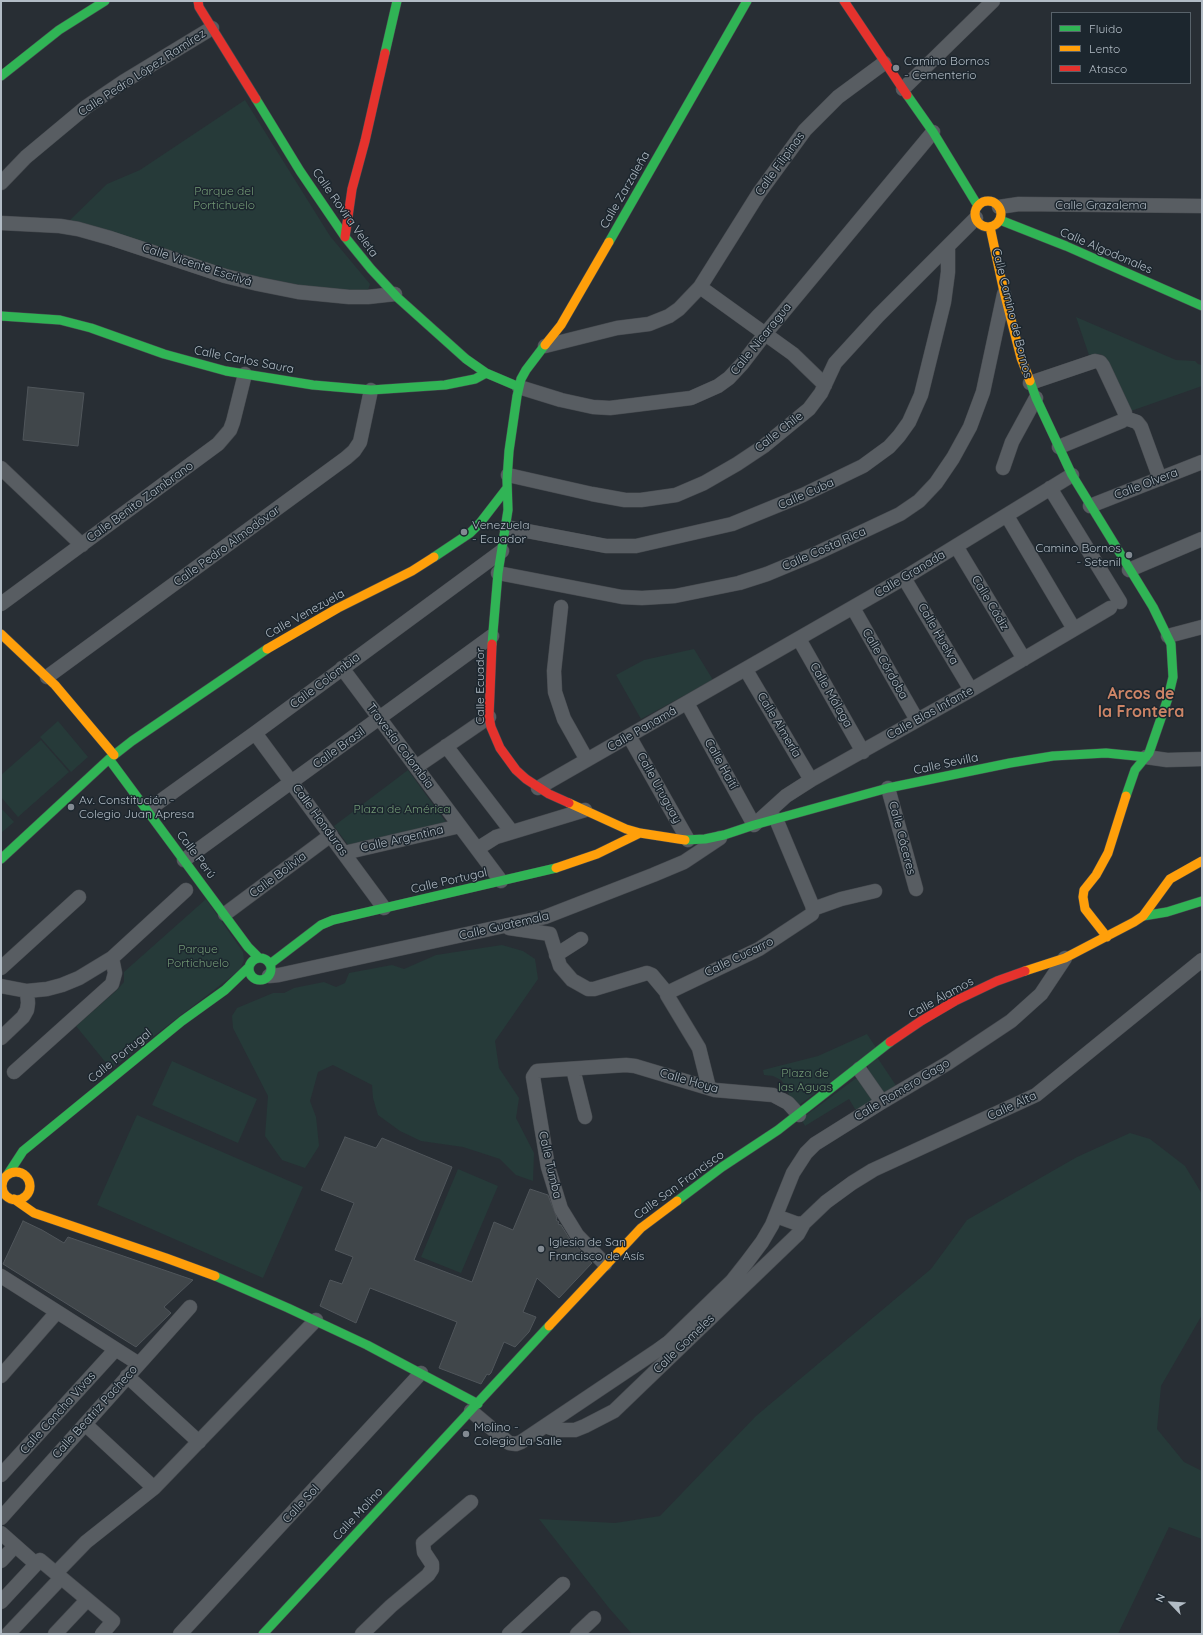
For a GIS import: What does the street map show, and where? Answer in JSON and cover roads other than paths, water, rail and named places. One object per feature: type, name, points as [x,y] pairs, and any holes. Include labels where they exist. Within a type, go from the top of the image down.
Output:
[{"type":"street","points":[[1,76],[59,30],[105,1]]},
{"type":"street","name":"Calle Rovira Veleta","points":[[191,1],[199,4],[212,28],[300,171],[345,237],[371,269],[395,294],[466,359],[486,373],[519,387]]},
{"type":"street","points":[[345,237],[352,189],[365,141],[397,1]]},
{"type":"street","name":"Calle Zarzaleña","points":[[519,387],[526,370],[561,325],[748,1]]},
{"type":"street","points":[[844,1],[884,63],[933,132],[977,212],[980,224],[990,227],[998,223],[1000,213],[996,204],[989,201],[984,201],[977,212]]},
{"type":"street","points":[[903,89],[993,1]]},
{"type":"street","name":"Calle Pedro López Ramírez","points":[[1,183],[36,148],[86,107],[123,82],[212,28]]},
{"type":"street","name":"Calle Filipinas","points":[[545,346],[605,330],[658,321],[679,309],[700,287],[759,193],[805,130],[838,97],[884,63]]},
{"type":"street","name":"Calle Nicaragua","points":[[519,387],[593,407],[610,408],[691,398],[718,386],[729,378],[933,132]]},
{"type":"street","name":"Calle Grazalema","points":[[1000,213],[1019,204],[1202,206]]},
{"type":"street","name":"Calle Chile","points":[[507,481],[620,499],[641,500],[676,495],[704,483],[764,446],[808,409],[816,401],[835,362],[878,316],[948,246],[977,212]]},
{"type":"street","name":"Calle Algodonales","points":[[1000,213],[1202,306]]},
{"type":"street","name":"Calle Vicente Escrivá","points":[[1,224],[60,226],[78,229],[117,240],[225,276],[264,286],[306,293],[349,297],[368,297],[395,294]]},
{"type":"street","name":"Calle Camino de Bornos","points":[[990,227],[1004,292],[1021,358],[1036,398],[1072,475],[1153,607],[1171,644],[1173,660],[1171,687],[1155,738],[1146,757],[1135,770],[1131,778],[1108,853],[1100,869],[1084,890],[1083,897],[1085,909],[1107,937]]},
{"type":"street","name":"Calle Cuba","points":[[506,527],[606,546],[636,546],[732,524],[803,496],[863,466],[889,447],[899,436],[909,422],[921,395],[944,302],[948,272],[948,246]]},
{"type":"street","points":[[700,287],[793,354],[825,385]]},
{"type":"street","name":"Calle Costa Rica","points":[[498,573],[622,597],[642,598],[675,596],[739,583],[767,574],[815,554],[900,514],[919,501],[936,484],[954,458],[970,427],[985,386],[1004,292]]},
{"type":"street","name":"Calle Carlos Saura","points":[[1,316],[60,320],[92,328],[164,354],[212,367],[314,385],[371,390],[445,386],[470,380],[486,373]]},
{"type":"street","points":[[1030,383],[1090,361],[1100,362],[1125,414],[1125,418]]},
{"type":"street","name":"Calle Benito Zambrano","points":[[1,604],[218,444],[227,433],[233,422],[245,374]]},
{"type":"street","name":"Calle Ecuador","points":[[519,387],[507,481],[506,527],[498,573],[492,636],[489,717],[494,737],[507,758],[521,775],[538,788],[626,829],[640,833],[688,840],[706,839],[724,835],[754,825]]},
{"type":"street","name":"Calle Pedro Almodóvar","points":[[47,677],[354,451],[360,442],[371,390]]},
{"type":"street","points":[[1003,468],[1012,442],[1036,398]]},
{"type":"street","points":[[1059,447],[1122,422],[1125,418]]},
{"type":"street","points":[[1125,418],[1137,422],[1141,427],[1160,479]]},
{"type":"street","name":"Calle Olvera","points":[[1090,506],[1202,462]]},
{"type":"street","points":[[1,468],[82,545]]},
{"type":"street","name":"Calle Granada","points":[[746,670],[904,578],[1072,475]]},
{"type":"street","name":"Calle Venezuela","points":[[1,859],[112,757],[138,737],[251,659],[333,611],[401,577],[447,550],[464,538],[480,523],[507,481]]},
{"type":"street","name":"Calle Blas Infante","points":[[754,825],[786,796],[811,780],[971,690],[1115,605],[1050,488]]},
{"type":"street","points":[[1007,516],[1074,629]]},
{"type":"street","points":[[1129,570],[1202,539]]},
{"type":"street","name":"Calle Cádiz","points":[[956,546],[1024,659]]},
{"type":"street","name":"Calle Colombia","points":[[148,810],[502,551]]},
{"type":"street","name":"Calle Huelva","points":[[904,578],[971,690]]},
{"type":"street","points":[[562,608],[554,671],[555,692],[564,719],[587,760]]},
{"type":"street","name":"Calle Córdoba","points":[[853,608],[918,720]]},
{"type":"street","points":[[1168,636],[1202,627]]},
{"type":"street","name":"Calle Perú","points":[[1,634],[63,694],[112,757],[148,810],[248,947],[253,962]]},
{"type":"street","name":"Calle Brasil","points":[[184,860],[380,719],[492,636]]},
{"type":"street","name":"Calle Málaga","points":[[799,639],[863,752]]},
{"type":"street","name":"Travesía Colombia","points":[[342,668],[501,881]]},
{"type":"street","name":"Calle Panamá","points":[[538,788],[746,670]]},
{"type":"street","name":"Calle Almería","points":[[746,670],[811,780]]},
{"type":"street","name":"Calle Haití","points":[[687,703],[754,825]]},
{"type":"street","points":[[416,767],[489,717]]},
{"type":"street","name":"Calle Honduras","points":[[255,733],[384,908]]},
{"type":"street","name":"Calle Uruguay","points":[[629,736],[688,840]]},
{"type":"street","points":[[446,746],[512,832]]},
{"type":"street","name":"Calle Sevilla","points":[[754,825],[888,788],[1053,756],[1106,753],[1146,757]]},
{"type":"street","points":[[1146,757],[1167,760],[1202,759]]},
{"type":"street","name":"Calle Cáceres","points":[[888,788],[916,888]]},
{"type":"street","points":[[477,849],[496,837],[585,810]]},
{"type":"street","points":[[776,819],[813,909],[841,899],[875,891]]},
{"type":"street","name":"Calle Argentina","points":[[344,853],[460,826]]},
{"type":"street","name":"Calle Portugal","points":[[225,990],[265,973],[294,944],[327,922],[501,881],[577,861],[597,854],[640,833]]},
{"type":"street","name":"Calle Bolivia","points":[[225,914],[331,835]]},
{"type":"street","name":"Calle Guatemala","points":[[265,973],[279,975],[555,914],[684,862],[724,835]]},
{"type":"street","points":[[1143,916],[1168,882],[1178,873],[1202,861]]},
{"type":"street","points":[[1168,882],[1166,892],[1167,900],[1176,910]]},
{"type":"street","points":[[1,986],[27,991],[47,989],[79,978],[112,958],[186,890]]},
{"type":"street","points":[[1,968],[79,897]]},
{"type":"street","points":[[1143,916],[1176,910],[1202,901]]},
{"type":"street","name":"Calle Cucarro","points":[[667,993],[759,949],[809,917],[812,914],[813,909]]},
{"type":"street","name":"Calle Álamos","points":[[859,1069],[901,1035],[955,1001],[998,981],[1065,958],[1107,937],[1143,916]]},
{"type":"street","points":[[503,926],[515,930],[550,934],[560,966],[572,980],[588,989],[594,989],[647,973],[652,975],[667,993],[693,1035],[699,1048],[709,1088]]},
{"type":"street","points":[[556,954],[582,939]]},
{"type":"street","points":[[14,1072],[112,984],[116,973],[112,958]]},
{"type":"street","name":"Calle Romero Gago","points":[[782,1201],[793,1173],[806,1153],[815,1144],[948,1063],[999,1029],[1041,994],[1065,958]]},
{"type":"street","points":[[264,959],[265,973],[250,975],[253,962],[264,959]]},
{"type":"street","name":"Calle Alta","points":[[804,1223],[826,1202],[873,1170],[1036,1095],[1202,960]]},
{"type":"street","name":"Calle Portugal","points":[[8,1174],[18,1157],[33,1144],[182,1022],[225,990],[253,962]]},
{"type":"street","points":[[1,1038],[23,1017],[28,1003],[27,991]]},
{"type":"street","name":"Calle Hoya","points":[[534,1074],[537,1071],[626,1065],[635,1066],[709,1088],[773,1095],[788,1103],[799,1115]]},
{"type":"street","points":[[573,1069],[586,1117]]},
{"type":"street","points":[[799,1115],[859,1069],[882,1102]]},
{"type":"street","name":"Calle Tumba","points":[[534,1074],[533,1077],[548,1167],[561,1209],[577,1235],[605,1264]]},
{"type":"street","name":"Calle San Francisco","points":[[475,1407],[605,1264],[641,1228],[722,1167],[799,1115]]},
{"type":"street","points":[[6,1197],[22,1198],[28,1192],[30,1183],[25,1175],[26,1163],[33,1144]]},
{"type":"street","points":[[25,1175],[17,1172],[8,1174],[3,1180],[6,1197],[25,1208],[45,1217],[192,1268],[316,1320],[421,1373],[475,1407]]},
{"type":"street","points":[[28,1192],[36,1206],[45,1217]]},
{"type":"street","name":"Calle Gomeles","points":[[475,1407],[509,1443],[512,1444],[521,1442],[591,1396],[669,1342],[732,1281],[762,1242],[782,1201]]},
{"type":"street","points":[[776,1216],[798,1224],[804,1223]]},
{"type":"street","name":"Calle Gomeles","points":[[544,1426],[557,1430],[575,1430],[614,1411],[798,1234],[804,1223]]},
{"type":"street","points":[[1,1276],[139,1364]]},
{"type":"street","name":"Calle Beatriz Pacheco","points":[[1,1518],[190,1306]]},
{"type":"street","points":[[1,1376],[57,1312]]},
{"type":"street","points":[[8,1634],[86,1542],[154,1488],[316,1320]]},
{"type":"street","name":"Calle Concha Vivas","points":[[1,1476],[116,1350]]},
{"type":"street","name":"Calle Sol","points":[[180,1634],[421,1373]]},
{"type":"street","points":[[128,1376],[198,1442]]},
{"type":"street","name":"Calle Molino","points":[[263,1634],[475,1407]]},
{"type":"street","points":[[85,1424],[154,1488]]},
{"type":"street","points":[[362,1634],[391,1606],[428,1575],[432,1569],[432,1564],[424,1552],[423,1543],[471,1502]]},
{"type":"street","points":[[1,1534],[15,1546],[58,1575],[113,1621],[102,1634]]},
{"type":"street","points":[[1,1562],[15,1546]]},
{"type":"street","points":[[1,1602],[38,1562]]},
{"type":"street","points":[[509,1634],[563,1584]]},
{"type":"street","points":[[55,1634],[88,1600]]},
{"type":"street","points":[[577,1634],[594,1618]]},
{"type":"place","name":"Camino Bornos - Cementerio","points":[[896,68]]},
{"type":"place","name":"Venezuela - Ecuador","points":[[464,532]]},
{"type":"place","name":"Camino Bornos - Setenil","points":[[1129,555]]},
{"type":"place","name":"Av. Constitución - Colegio Juan Apresa","points":[[71,807]]},
{"type":"place","name":"Iglesia de San Francisco de Asís","points":[[541,1249]]},
{"type":"place","name":"Molino - Colegio La Salle","points":[[466,1434]]},
{"type":"district","name":"Arcos de la Frontera","points":[[1141,703]]},
{"type":"park label","name":"Parque del Portichuelo","points":[[224,198]]},
{"type":"park label","name":"Plaza de América","points":[[402,809]]},
{"type":"park label","name":"Parque Portichuelo","points":[[198,956]]},
{"type":"park label","name":"Plaza de las Aguas","points":[[805,1080]]}]
